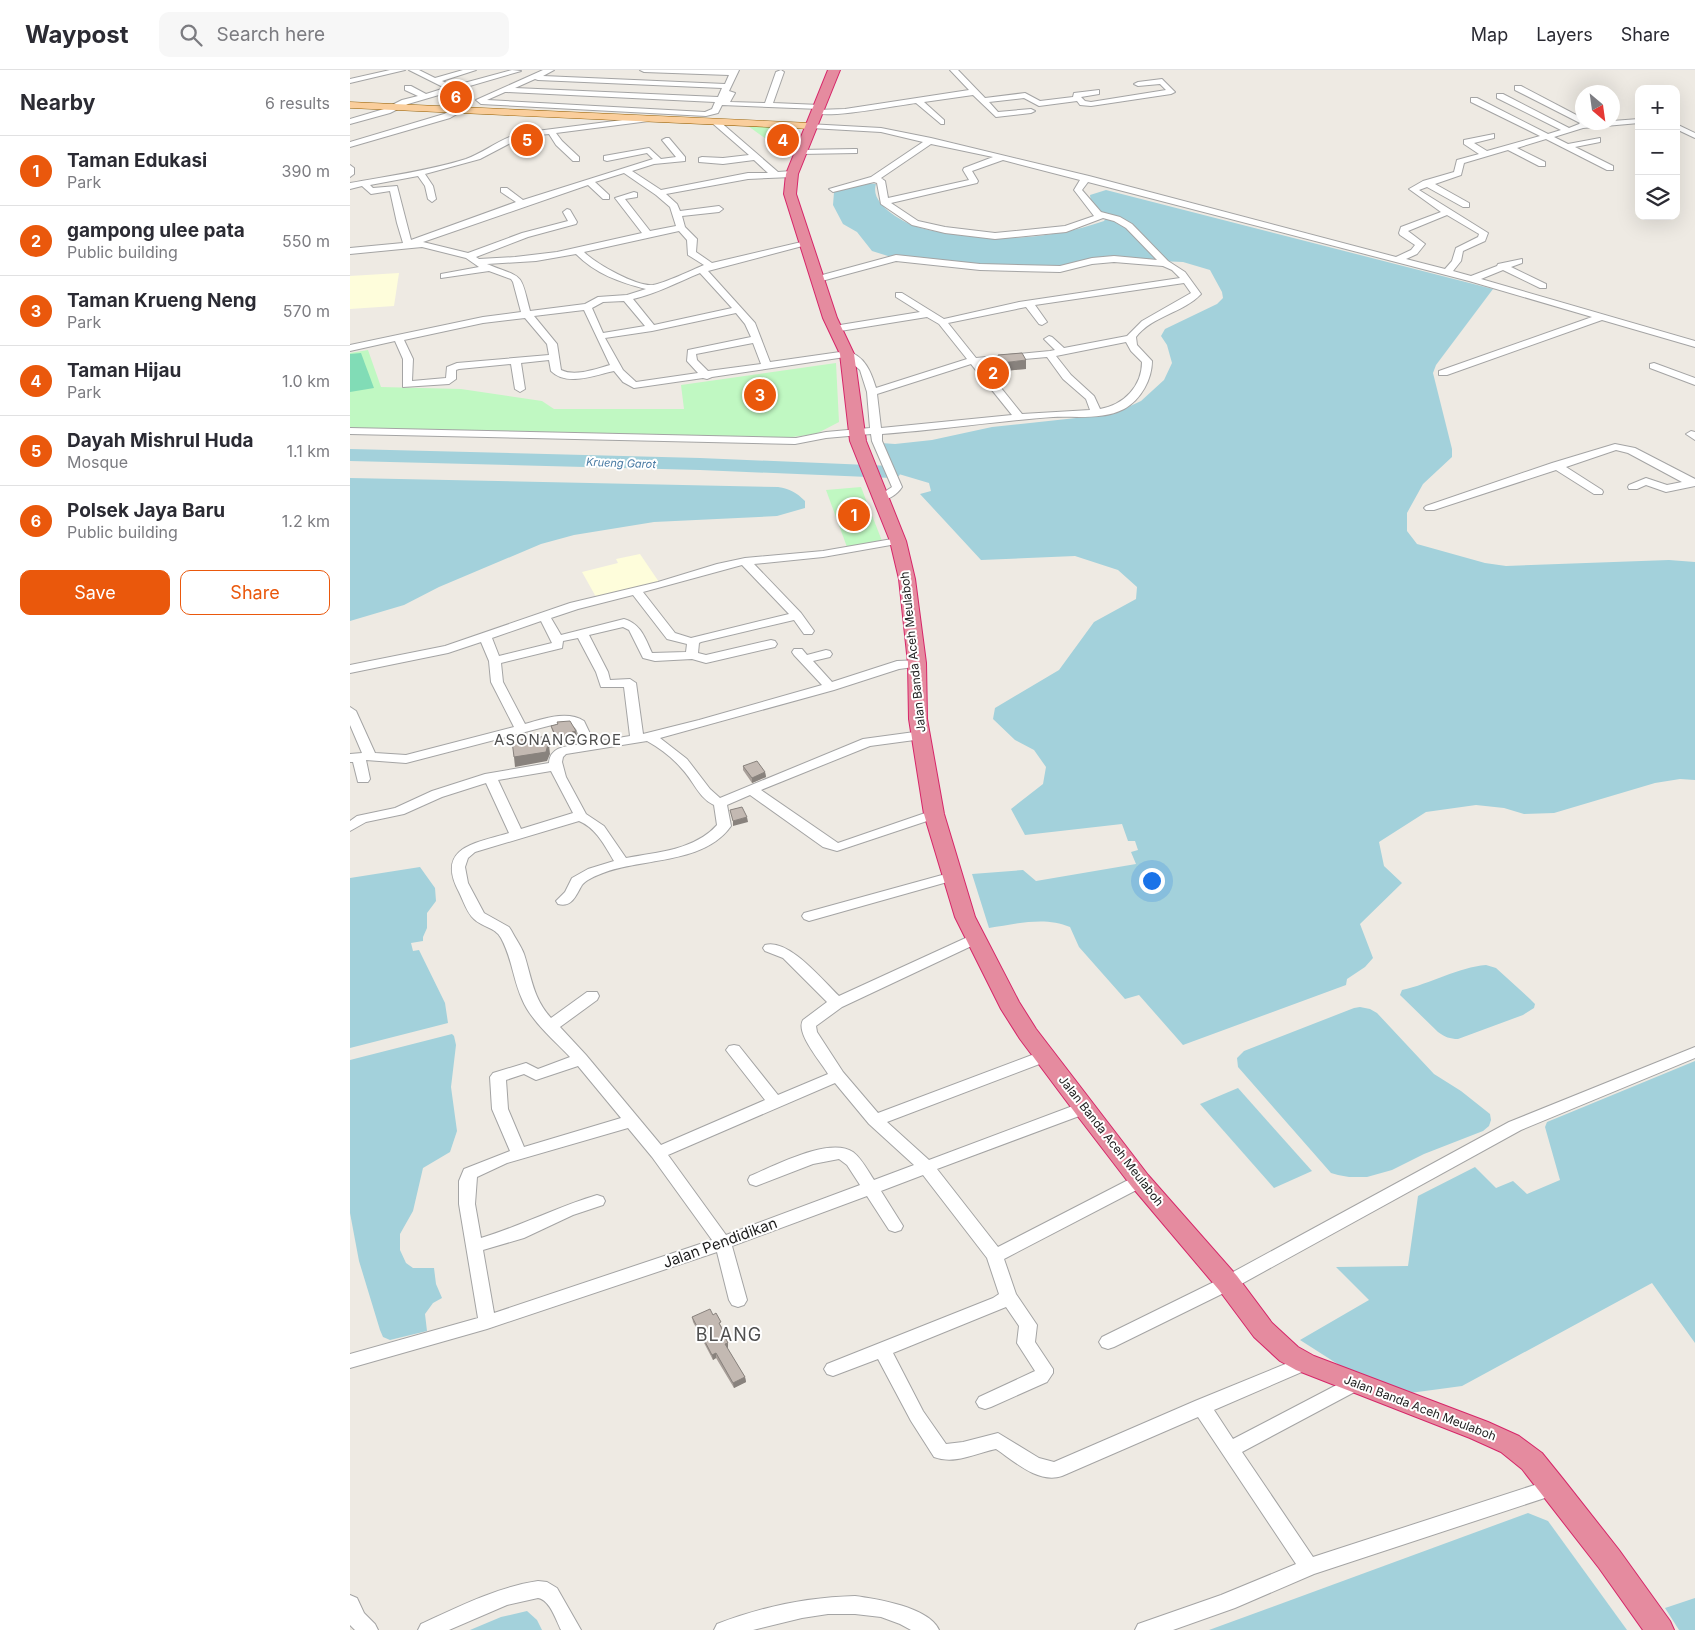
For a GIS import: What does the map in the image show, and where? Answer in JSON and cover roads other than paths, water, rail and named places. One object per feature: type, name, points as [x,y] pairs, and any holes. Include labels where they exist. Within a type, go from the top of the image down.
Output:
[{"type":"highway","name":"Jalan Banda Aceh Meulaboh","points":[[834,70],[792,174],[790,194],[834,328],[847,354],[858,439],[883,487],[898,542],[907,579],[917,663],[918,720],[934,814],[974,939],[1009,1004],[1028,1034],[1140,1181],[1228,1283],[1264,1330],[1289,1354],[1304,1363],[1479,1430],[1510,1444],[1532,1461],[1553,1487],[1660,1630]]},
{"type":"main road","points":[[350,105],[622,114],[648,118],[782,125],[814,120]]},
{"type":"main road","points":[[782,125],[814,120]]},
{"type":"street","points":[[350,81],[401,70]]},
{"type":"street","points":[[413,70],[451,88]]},
{"type":"street","points":[[435,80],[472,70]]},
{"type":"street","points":[[550,70],[480,100],[481,102],[622,114],[706,114],[715,112],[737,72]]},
{"type":"street","points":[[644,70],[737,72]]},
{"type":"street","points":[[622,114],[654,70]]},
{"type":"street","points":[[954,70],[998,116],[1032,111]]},
{"type":"street","points":[[350,122],[451,88],[517,71]]},
{"type":"street","points":[[737,72],[725,104],[768,106],[814,120],[881,130],[1002,157],[1447,272],[1695,344]]},
{"type":"street","points":[[768,106],[780,72]]},
{"type":"street","points":[[533,78],[728,86]]},
{"type":"street","points":[[1078,99],[1082,103],[1091,104],[1171,92],[1162,81],[1138,84]]},
{"type":"street","points":[[408,88],[425,96]]},
{"type":"street","points":[[1518,88],[1575,119]]},
{"type":"street","points":[[504,90],[721,100]]},
{"type":"street","points":[[814,120],[845,111],[974,92]]},
{"type":"street","points":[[1078,99],[1077,95],[1096,92]]},
{"type":"street","points":[[982,101],[1025,96],[1039,104],[1078,99]]},
{"type":"street","points":[[1500,96],[1567,130]]},
{"type":"street","points":[[918,100],[941,122]]},
{"type":"street","points":[[1474,100],[1610,168]]},
{"type":"street","points":[[350,145],[447,116],[460,110]]},
{"type":"street","points":[[350,186],[420,173],[473,159],[511,137],[648,118]]},
{"type":"street","points":[[1620,122],[1635,121]]},
{"type":"street","points":[[715,122],[775,174]]},
{"type":"street","points":[[1447,272],[1456,261],[1459,250],[1482,239],[1485,235],[1478,227],[1448,212],[1413,189],[1458,172],[1460,162],[1575,126]]},
{"type":"street","points":[[1680,128],[1695,136]]},
{"type":"street","points":[[551,130],[559,143],[576,159]]},
{"type":"street","points":[[1485,154],[1467,142],[1491,136]]},
{"type":"street","points":[[408,244],[522,203],[626,170],[659,161],[682,158],[666,140]]},
{"type":"street","points":[[833,189],[874,179],[931,140]]},
{"type":"street","points":[[1566,147],[1598,140]]},
{"type":"street","points":[[1508,147],[1542,164]]},
{"type":"street","points":[[607,158],[649,150],[659,161]]},
{"type":"street","points":[[800,152],[854,151]]},
{"type":"street","points":[[702,160],[723,161],[756,157]]},
{"type":"street","points":[[884,202],[974,181],[967,170],[1002,157]]},
{"type":"street","points":[[675,159],[684,167]]},
{"type":"street","points":[[350,168],[350,174]]},
{"type":"street","points":[[626,170],[674,206],[681,228],[692,239],[691,253],[706,268],[750,323],[767,367]]},
{"type":"street","points":[[420,173],[429,186],[432,198]]},
{"type":"street","points":[[659,193],[748,176],[792,174]]},
{"type":"street","points":[[350,431],[719,441],[795,440],[822,443],[1020,418],[1067,413],[1097,413],[1116,409],[1126,404],[1147,373],[1147,361],[1131,343],[1130,338],[1133,332],[1164,311],[1190,300],[1196,294],[1187,280],[1175,268],[1165,262],[1129,226],[1117,219],[1100,214],[1078,190],[1086,178]]},
{"type":"street","points":[[874,179],[881,181],[884,202],[916,223],[945,230],[995,236],[1066,229],[1097,218],[1100,214]]},
{"type":"street","points":[[589,182],[606,197]]},
{"type":"street","points":[[1426,183],[1466,205]]},
{"type":"street","points":[[362,184],[371,190],[394,188],[400,222],[408,244]]},
{"type":"street","points":[[504,190],[522,203]]},
{"type":"street","points":[[634,195],[619,198],[647,234]]},
{"type":"street","points":[[677,214],[719,209]]},
{"type":"street","points":[[473,258],[525,235],[573,222],[567,212]]},
{"type":"street","points":[[1398,259],[1414,252],[1420,244],[1403,233],[1404,229],[1448,212]]},
{"type":"street","points":[[351,249],[422,244],[473,258],[516,260],[577,250],[681,228]]},
{"type":"street","points":[[350,348],[483,320],[526,313],[587,307],[601,299],[627,298],[643,294],[653,288],[706,268],[807,242]]},
{"type":"street","points":[[577,250],[601,271],[626,281],[653,288]]},
{"type":"street","points":[[473,258],[490,268],[514,277],[518,282],[526,313],[552,344],[556,371],[564,375],[581,374],[616,366]]},
{"type":"street","points":[[818,280],[896,258],[980,267],[1060,269],[1103,259],[1165,262]]},
{"type":"street","points":[[1472,279],[1501,266],[1518,261]]},
{"type":"street","points":[[1501,266],[1542,286]]},
{"type":"street","points":[[444,276],[490,268]]},
{"type":"street","points":[[942,322],[1029,304],[1117,289],[1187,280]]},
{"type":"street","points":[[1117,289],[1125,299]]},
{"type":"street","points":[[899,295],[942,322],[1020,418]]},
{"type":"street","points":[[627,298],[652,328]]},
{"type":"street","points":[[1029,304],[1042,322]]},
{"type":"street","points":[[587,307],[616,366],[630,383],[634,385],[707,376],[847,354],[861,364],[872,392],[883,487]]},
{"type":"street","points":[[600,336],[652,328],[738,310]]},
{"type":"street","points":[[834,328],[928,314]]},
{"type":"street","points":[[1443,373],[1601,317]]},
{"type":"street","points":[[399,338],[408,359],[407,385],[449,381],[451,379],[451,369],[457,366],[554,357]]},
{"type":"street","points":[[872,392],[972,361],[1050,354],[1130,338]]},
{"type":"street","points":[[707,376],[692,361],[691,352],[757,339]]},
{"type":"street","points":[[1049,339],[1062,352]]},
{"type":"street","points":[[1050,354],[1067,377],[1090,398],[1097,413]]},
{"type":"street","points":[[516,362],[520,389]]},
{"type":"street","points":[[1654,366],[1695,382]]},
{"type":"street","points":[[1430,508],[1556,465],[1620,447],[1631,450],[1693,482]]},
{"type":"street","points":[[1556,465],[1598,492]]},
{"type":"street","points":[[1633,487],[1646,481],[1666,489],[1676,488],[1693,482]]},
{"type":"street","points":[[350,669],[448,649],[574,606],[745,561],[823,554],[898,542]]},
{"type":"street","points":[[745,561],[798,616],[808,631]]},
{"type":"street","points":[[636,591],[671,636],[693,642],[703,636],[798,616]]},
{"type":"street","points":[[495,661],[558,645],[557,639],[544,616]]},
{"type":"street","points":[[557,639],[624,623],[630,624],[636,632],[647,655],[655,657],[692,655],[706,659],[771,644]]},
{"type":"street","points":[[733,630],[746,650]]},
{"type":"street","points":[[582,634],[602,672],[605,684],[630,683],[643,737],[673,752],[687,766],[711,800],[720,803],[849,748],[868,742],[922,735]]},
{"type":"street","points":[[485,637],[495,661],[497,682],[521,729]]},
{"type":"street","points":[[692,655],[693,642]]},
{"type":"street","points":[[826,654],[802,655],[830,687]]},
{"type":"street","points":[[579,816],[580,812],[561,781],[557,766],[556,756],[562,751],[643,737],[745,712],[897,665],[917,663]]},
{"type":"street","points":[[350,711],[363,779]]},
{"type":"street","points":[[360,756],[406,759],[563,719],[573,720],[579,724],[590,746]]},
{"type":"street","points":[[350,827],[362,819],[399,811],[437,794],[490,777],[557,766]]},
{"type":"street","points":[[490,777],[518,835]]},
{"type":"street","points":[[752,790],[828,844],[836,847],[934,814]]},
{"type":"street","points":[[563,901],[572,894],[572,889],[578,880],[590,872],[677,852],[716,838],[724,826],[720,803]]},
{"type":"street","points":[[623,864],[598,826],[585,817],[579,816],[470,849],[462,856],[458,867],[461,883],[479,916],[504,930],[516,952],[528,998],[658,1153],[723,1243],[738,1300]]},
{"type":"street","points":[[809,916],[953,876]]},
{"type":"street","points":[[974,939],[837,1002],[808,1024],[809,1033],[838,1076],[875,1120],[925,1166],[995,1256],[1008,1296],[1028,1325],[1026,1343],[1044,1369],[1044,1373],[1041,1377],[985,1402]]},
{"type":"street","points":[[770,948],[788,955],[837,1002]]},
{"type":"street","points":[[550,1026],[592,996]]},
{"type":"street","points":[[734,1050],[774,1102]]},
{"type":"street","points":[[1108,1342],[1228,1283],[1515,1126],[1695,1052]]},
{"type":"street","points":[[875,1120],[1045,1056]]},
{"type":"street","points":[[520,1155],[500,1113],[497,1094],[498,1076],[526,1068],[536,1074],[580,1059]]},
{"type":"street","points":[[658,1153],[838,1076]]},
{"type":"street","name":"Jalan Pendidikan","points":[[350,1361],[487,1322],[723,1243],[1084,1108]]},
{"type":"street","points":[[487,1322],[467,1204],[467,1181],[470,1173],[495,1162],[632,1121]]},
{"type":"street","points":[[756,1180],[815,1158],[837,1152],[847,1155],[871,1187],[895,1226]]},
{"type":"street","points":[[995,1256],[1140,1181]]},
{"type":"street","points":[[475,1246],[548,1222],[567,1211],[597,1201]]},
{"type":"street","points":[[832,1369],[999,1303],[1008,1296]]},
{"type":"street","points":[[882,1350],[917,1416],[941,1452],[948,1453],[966,1450],[998,1441],[1034,1466],[1044,1470],[1055,1470],[1304,1363]]},
{"type":"street","points":[[1230,1449],[1356,1383]]},
{"type":"street","points":[[1201,1406],[1308,1567]]},
{"type":"street","points":[[1145,1630],[1267,1585],[1308,1567],[1553,1487]]},
{"type":"street","points":[[428,1630],[489,1603],[538,1588],[547,1591],[552,1596],[570,1630]]},
{"type":"street","points":[[350,1604],[368,1630]]},
{"type":"street","points":[[724,1630],[786,1612],[827,1605],[858,1604],[913,1618],[930,1630]]},
{"type":"water","points":[[867,183],[876,184],[875,193],[881,204],[898,218],[921,228],[937,232],[992,238],[1011,238],[1049,235],[1086,227],[1104,221],[1106,218],[1091,202],[1090,195],[1106,190],[1493,289],[1436,365],[1433,373],[1452,449],[1452,457],[1423,484],[1407,513],[1407,531],[1417,544],[1485,563],[1506,566],[1669,560],[1695,562],[1695,780],[1680,779],[1655,783],[1554,813],[1524,814],[1504,808],[1476,805],[1426,812],[1379,842],[1384,866],[1402,883],[1360,924],[1373,958],[1365,967],[1347,979],[1346,985],[1183,1045],[1139,995],[1125,999],[1079,947],[1070,927],[1040,921],[989,928],[972,874],[1023,870],[1036,881],[1136,864],[1131,852],[1138,850],[1135,841],[1128,841],[1122,824],[1025,835],[1011,809],[1043,784],[1046,767],[1034,750],[1015,740],[993,719],[995,708],[1059,670],[1094,622],[1136,599],[1137,587],[1118,570],[1075,556],[981,560],[920,494],[931,491],[929,483],[892,472],[881,443],[895,444],[932,440],[992,427],[1113,414],[1141,401],[1164,380],[1172,363],[1167,345],[1161,336],[1165,329],[1217,304],[1223,298],[1222,292],[1210,270],[1183,262],[1115,259],[1064,266],[996,266],[888,256],[872,251],[857,232],[843,224],[833,205],[834,192]]},
{"type":"water","points":[[350,478],[778,487],[799,495],[805,501],[805,508],[777,516],[654,522],[574,535],[541,544],[439,587],[404,605],[350,621]]},
{"type":"water","points":[[420,867],[435,888],[436,901],[427,913],[427,928],[423,941],[411,943],[413,951],[419,950],[445,1003],[448,1023],[350,1048],[350,878]]},
{"type":"water","points":[[1486,965],[1496,968],[1535,1004],[1534,1008],[1523,1015],[1455,1039],[1438,1032],[1400,995],[1402,990],[1465,969]]},
{"type":"water","points":[[1360,1007],[1377,1013],[1434,1074],[1461,1091],[1490,1114],[1489,1126],[1483,1131],[1424,1154],[1392,1170],[1367,1177],[1349,1177],[1331,1173],[1238,1067],[1237,1058],[1244,1051]]},
{"type":"water","points":[[452,1034],[456,1045],[451,1087],[457,1131],[450,1152],[423,1168],[413,1211],[400,1234],[400,1250],[406,1263],[413,1268],[434,1268],[436,1284],[442,1298],[433,1303],[425,1314],[427,1331],[390,1340],[383,1337],[380,1330],[359,1261],[350,1213],[350,1060]]},
{"type":"water","points":[[1695,1061],[1695,1343],[1652,1283],[1462,1386],[1410,1393],[1358,1377],[1300,1340],[1369,1300],[1336,1267],[1408,1266],[1418,1196],[1475,1167],[1496,1188],[1513,1181],[1527,1194],[1560,1180],[1545,1127],[1547,1122]]},
{"type":"water","points":[[1238,1088],[1312,1171],[1274,1188],[1200,1104]]},
{"type":"water","points":[[1528,1513],[1548,1521],[1627,1630],[1209,1630]]},
{"type":"water","points":[[1695,1598],[1695,1630],[1679,1630],[1665,1608]]},
{"type":"water","points":[[527,1611],[537,1620],[542,1630],[470,1630],[501,1617]]},
{"type":"waterway","name":"Krueng Garot","points":[[350,455],[700,464],[892,472]]},
{"type":"place","name":"Polsek Jaya Baru","points":[[456,97]]},
{"type":"place","name":"Dayah Mishrul Huda","points":[[527,140]]},
{"type":"place","name":"Taman Hijau","points":[[783,140]]},
{"type":"place","name":"gampong ulee pata","points":[[993,373]]},
{"type":"place","name":"Taman Krueng Neng","points":[[760,395]]},
{"type":"place","name":"Taman Edukasi","points":[[854,515]]},
{"type":"district","name":"ASONANGGROE","points":[[558,740]]},
{"type":"district","name":"BLANG","points":[[729,1335]]}]
